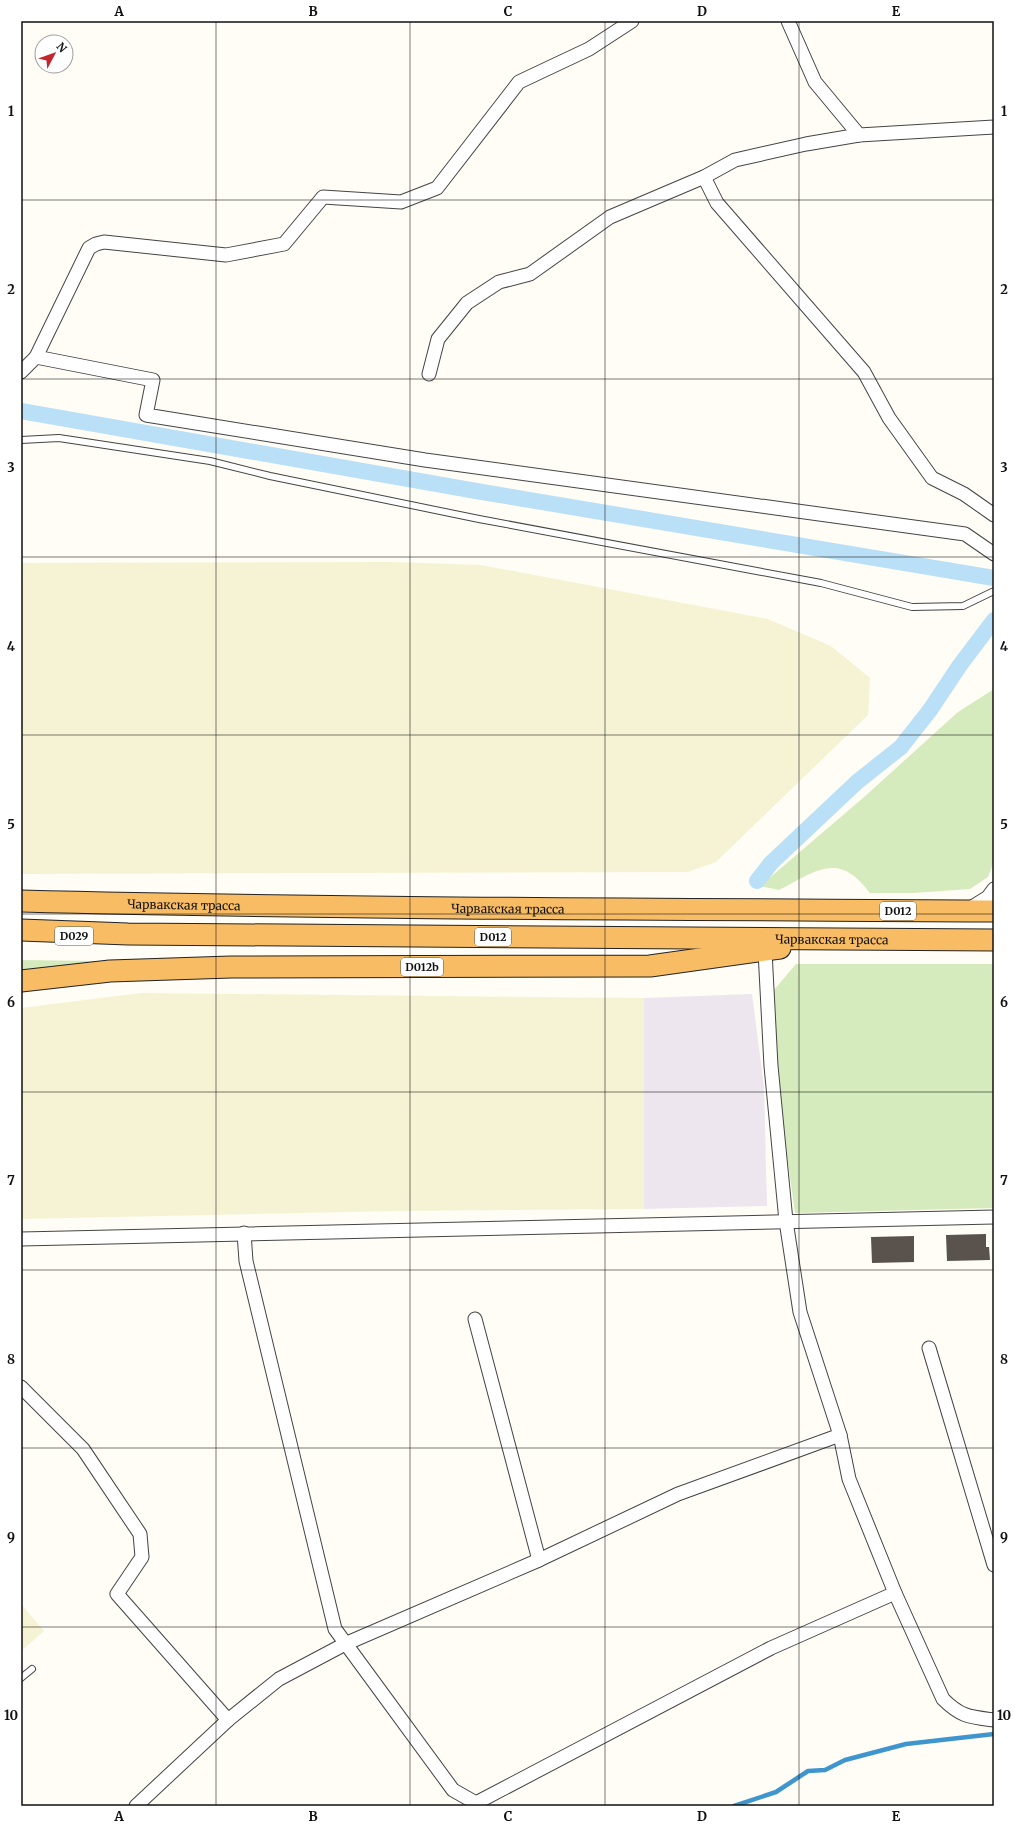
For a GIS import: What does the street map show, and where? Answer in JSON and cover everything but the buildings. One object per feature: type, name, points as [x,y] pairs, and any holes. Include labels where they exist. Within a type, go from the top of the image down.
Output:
[{"type":"highway","name":"Чарвакская трасса","points":[[21,900],[239,906],[802,912],[994,911]]},
{"type":"highway","name":"Чарвакская трасса","points":[[21,930],[128,934],[994,940]]},
{"type":"highway","name":"D029","points":[[21,937],[128,934]]},
{"type":"highway","name":"D012b","points":[[21,981],[110,971],[231,967],[650,966],[765,951],[821,939]]},
{"type":"street","points":[[21,372],[36,357],[89,248],[104,242],[226,255],[284,244],[323,197],[401,202],[437,188],[519,82],[589,49],[632,21]]},
{"type":"street","points":[[788,21],[815,82],[859,134]]},
{"type":"street","points":[[429,374],[438,339],[467,303],[499,282],[530,274],[610,217],[704,177],[735,160],[859,134],[994,127]]},
{"type":"street","points":[[704,177],[717,203],[864,372],[889,418],[932,478],[964,494],[994,515]]},
{"type":"street","points":[[36,357],[153,380],[146,415],[425,460],[965,534],[994,554]]},
{"type":"street","points":[[964,911],[980,902],[994,889]]},
{"type":"street","points":[[765,951],[771,1066],[786,1221],[800,1312],[840,1435],[849,1479],[895,1593],[943,1699],[954,1710],[971,1717],[994,1720]]},
{"type":"street","points":[[21,1239],[994,1217]]},
{"type":"street","points":[[244,1234],[246,1261],[335,1630],[453,1790],[476,1803],[771,1648],[895,1593]]},
{"type":"street","points":[[475,1319],[540,1560]]},
{"type":"street","points":[[929,1348],[994,1565]]},
{"type":"street","points":[[21,1387],[83,1449],[140,1534],[142,1557],[116,1594],[228,1720]]},
{"type":"street","points":[[136,1806],[228,1720],[279,1679],[345,1644],[540,1560],[678,1494],[840,1435]]},
{"type":"lane","points":[[21,440],[59,438],[210,461],[270,476],[479,519],[821,583],[912,607],[963,606],[994,591]]},
{"type":"lane","points":[[21,1678],[32,1669]]},
{"type":"shaded area","points":[[392,562],[481,565],[768,619],[831,646],[870,678],[868,715],[716,862],[688,872],[21,874],[21,563]]},
{"type":"shaded area","points":[[141,993],[644,998],[644,1209],[395,1211],[21,1219],[21,1008]]},
{"type":"shaded area","points":[[752,994],[764,1087],[767,1206],[644,1209],[644,998]]},
{"type":"shaded area","points":[[21,1604],[44,1631],[21,1651]]},
{"type":"green space","points":[[994,689],[994,861],[988,877],[970,889],[913,893],[870,893],[859,880],[848,872],[838,868],[827,868],[805,876],[779,890],[760,886],[863,798],[958,712]]},
{"type":"green space","points":[[21,960],[96,961],[21,974]]},
{"type":"green space","points":[[796,964],[994,964],[994,1208],[795,1213],[777,1085],[771,1021],[774,990]]},
{"type":"waterway","points":[[21,411],[482,492],[994,578]]},
{"type":"waterway","points":[[757,881],[771,863],[857,782],[901,747],[930,710],[960,665],[994,620]]},
{"type":"waterway","points":[[734,1806],[776,1792],[808,1771],[825,1770],[845,1760],[906,1744],[994,1734]]}]
